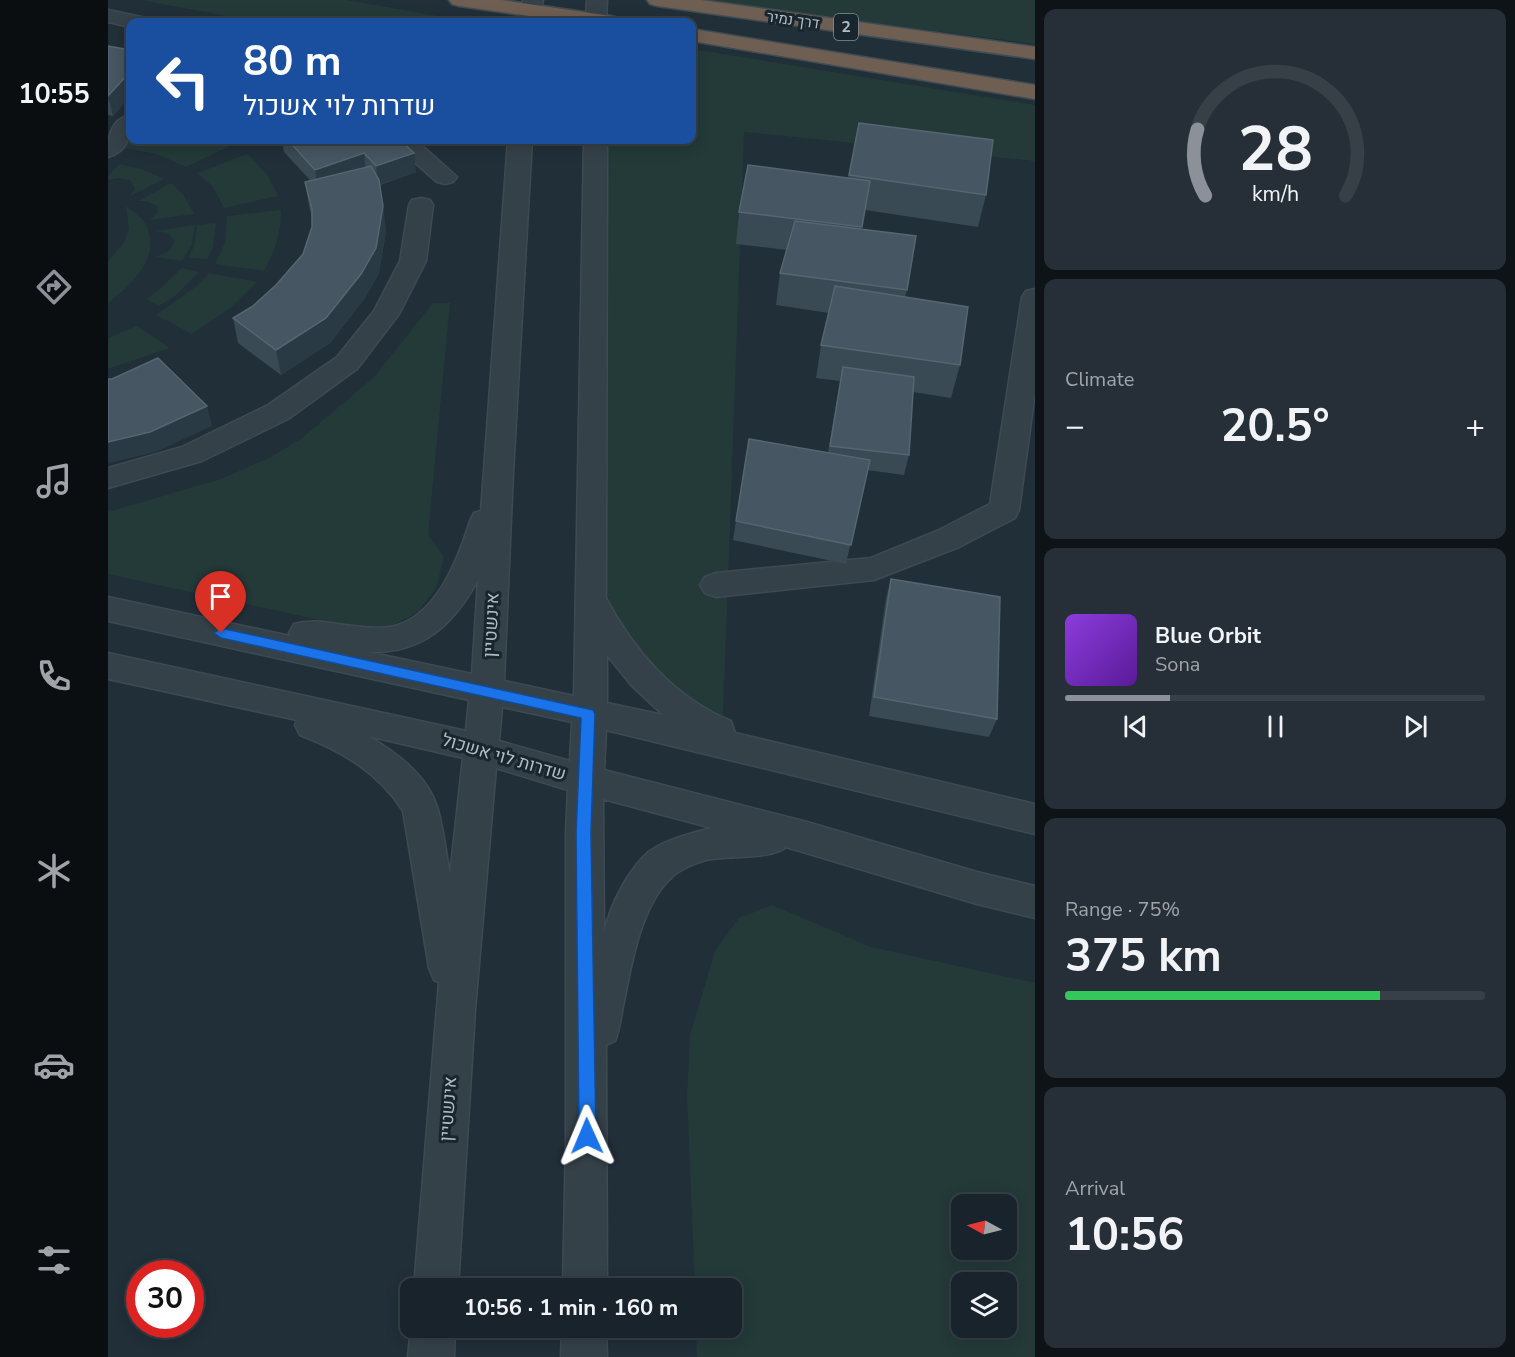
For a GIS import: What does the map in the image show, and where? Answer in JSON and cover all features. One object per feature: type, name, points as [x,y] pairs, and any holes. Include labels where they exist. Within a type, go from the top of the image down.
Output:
[{"type":"highway","name":"דרך נמיר","points":[[657,0],[1035,53]]},
{"type":"highway","points":[[694,0],[728,10]]},
{"type":"highway","points":[[451,2],[600,16]]},
{"type":"highway","points":[[451,2],[486,18]]},
{"type":"highway","name":"דרך נמיר","points":[[696,36],[1035,92]]},
{"type":"street","points":[[108,16],[126,20]]},
{"type":"street","points":[[108,150],[126,127]]},
{"type":"street","points":[[408,144],[445,177]]},
{"type":"street","name":"אינשטיין","points":[[437,1278],[455,1010],[486,690],[520,144]]},
{"type":"street","points":[[585,1278],[587,1136],[585,780],[591,682],[590,593],[596,144]]},
{"type":"street","points":[[108,478],[192,454],[278,412],[347,363],[386,314],[413,261],[421,205]]},
{"type":"street","points":[[716,585],[874,569],[948,539],[1004,510],[1032,334],[1035,297]]},
{"type":"street","points":[[153,618],[382,640],[396,638],[414,631],[450,602],[466,577],[480,540],[498,473]]},
{"type":"street","points":[[590,593],[595,611],[613,639],[647,678],[682,712],[696,721],[787,760]]},
{"type":"street","points":[[108,609],[486,690],[1035,819]]},
{"type":"street","name":"שדרות לוי אשכול","points":[[108,666],[441,738],[585,780],[807,837],[977,888],[1035,902]]},
{"type":"street","points":[[229,693],[338,735],[380,760],[404,783],[420,808],[455,1010]]},
{"type":"street","points":[[587,1136],[605,998],[615,958],[630,908],[657,867],[687,850],[720,841],[807,837]]},
{"type":"street","points":[[431,1357],[432,1338]]},
{"type":"street","points":[[584,1338],[584,1357]]},
{"type":"green space","points":[[141,0],[347,0],[448,18],[238,18]]},
{"type":"green space","points":[[714,0],[1035,0],[1035,44],[728,4]]},
{"type":"green space","points":[[696,50],[1035,105],[1035,161],[744,132],[723,717],[688,704],[631,642],[615,615],[603,583],[606,144],[696,144]]},
{"type":"green space","points":[[126,140],[126,144],[234,144],[186,167],[157,154],[120,147]]},
{"type":"green space","points":[[247,154],[267,174],[278,196],[224,208],[213,187],[197,173]]},
{"type":"green space","points":[[119,164],[141,169],[164,179],[130,196],[135,189],[130,180],[118,178],[108,180],[108,176]]},
{"type":"green space","points":[[171,183],[183,194],[194,214],[150,220],[158,212],[157,206],[147,201],[138,201]]},
{"type":"green space","points":[[126,206],[144,221],[149,234],[148,257],[136,278],[108,303],[108,262],[124,242],[129,229]]},
{"type":"green space","points":[[281,210],[277,242],[264,271],[215,264],[225,242],[227,216]]},
{"type":"green space","points":[[216,223],[213,247],[207,259],[188,258],[194,246],[197,225]]},
{"type":"green space","points":[[195,225],[192,244],[182,261],[155,257],[169,251],[175,241],[168,233],[155,231]]},
{"type":"green space","points":[[182,268],[199,272],[175,296],[159,306],[146,299],[160,289]]},
{"type":"green space","points":[[209,273],[257,282],[229,309],[192,334],[156,315],[194,288]]},
{"type":"green space","points":[[433,303],[450,303],[428,535],[444,556],[437,586],[419,611],[390,627],[356,628],[108,574],[108,512],[221,479],[271,457],[302,438],[374,377]]},
{"type":"green space","points":[[137,326],[169,348],[108,369],[108,338]]},
{"type":"green space","points":[[772,905],[871,947],[1035,983],[1035,1357],[697,1357],[696,1338],[742,1338],[742,1278],[695,1278],[687,1096],[690,1035],[715,951],[739,918]]},
{"type":"building","points":[[108,46],[126,49],[126,76],[108,96]]},
{"type":"building","points":[[859,123],[993,140],[986,195],[849,175]]},
{"type":"building","points":[[292,144],[404,144],[414,153],[376,166],[364,153],[315,170]]},
{"type":"building","points":[[748,165],[870,181],[862,227],[739,212]]},
{"type":"building","points":[[371,166],[379,180],[383,206],[376,248],[361,274],[326,318],[276,350],[233,318],[253,306],[276,285],[303,254],[312,227],[312,209],[305,182]]},
{"type":"building","points":[[795,221],[916,236],[907,290],[780,273]]},
{"type":"building","points":[[835,286],[968,307],[960,365],[821,345]]},
{"type":"building","points":[[158,358],[207,406],[150,432],[108,442],[108,379]]},
{"type":"building","points":[[843,367],[914,377],[909,455],[830,446]]},
{"type":"building","points":[[749,439],[870,460],[851,545],[736,521]]},
{"type":"building","points":[[891,579],[1000,597],[997,719],[874,697]]},
{"type":"route","points":[[221,633],[588,714],[584,833],[587,1136]]}]
